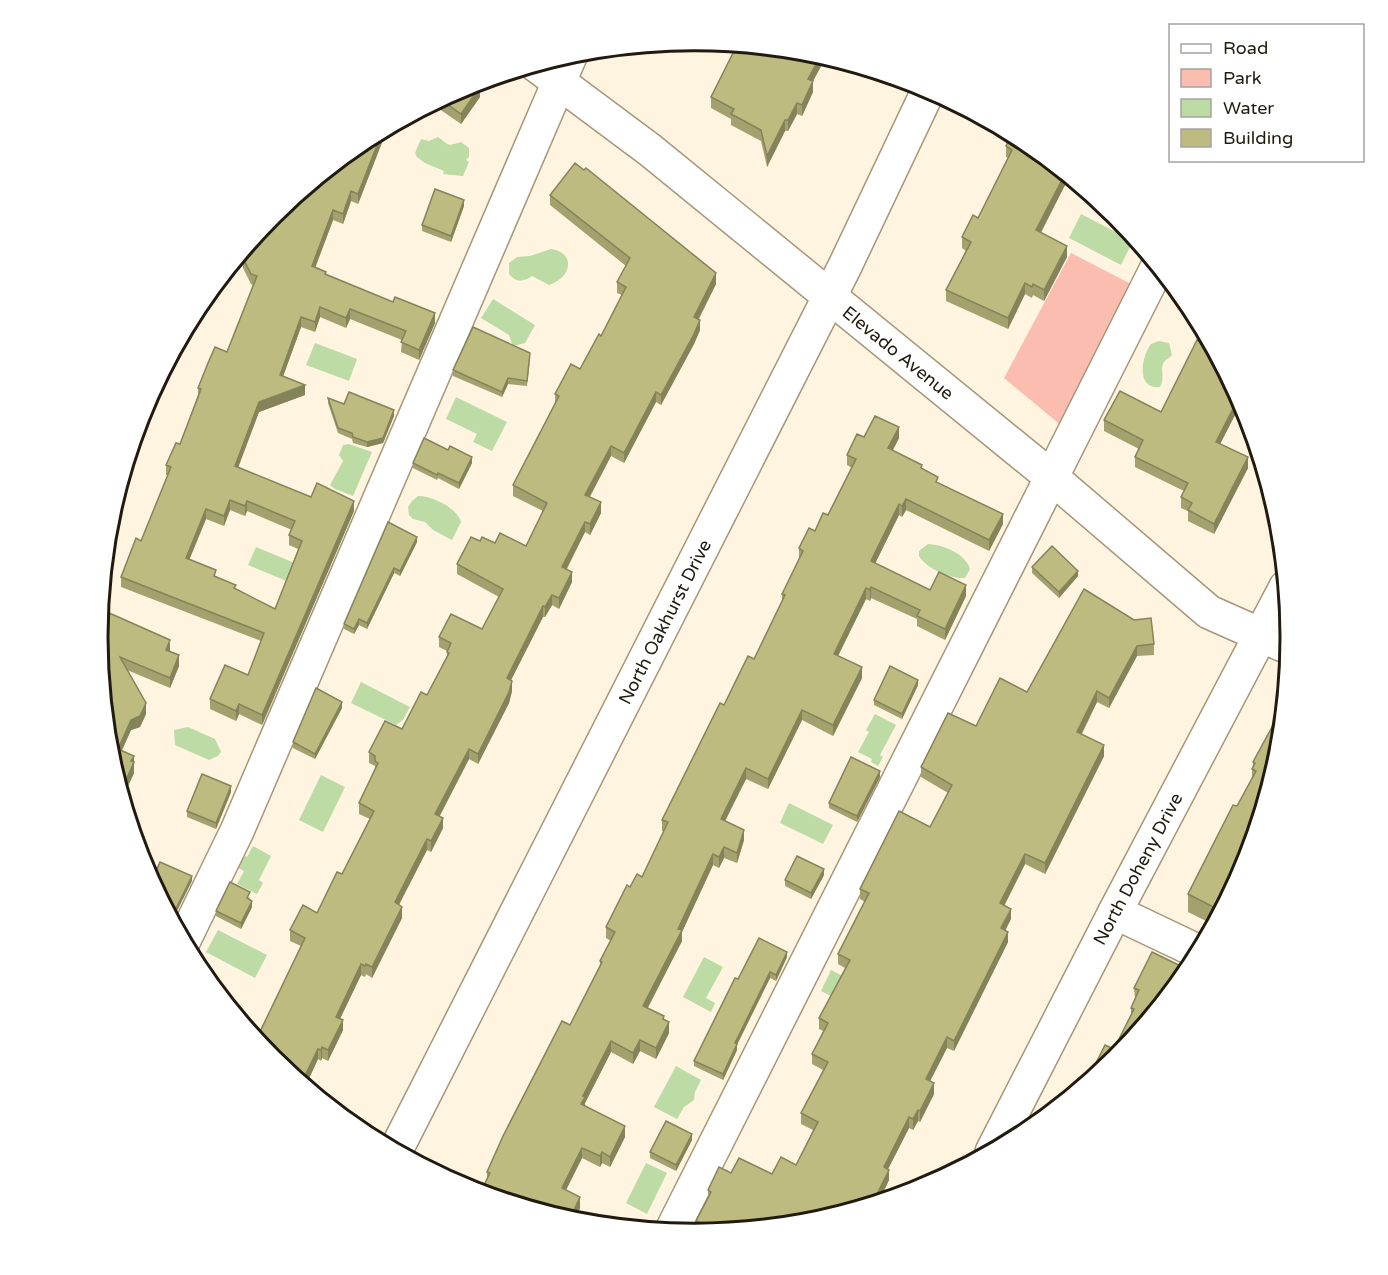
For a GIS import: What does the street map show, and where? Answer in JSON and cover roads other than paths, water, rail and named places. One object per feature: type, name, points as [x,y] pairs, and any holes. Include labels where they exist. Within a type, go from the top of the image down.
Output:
[{"type":"street","points":[[187,933],[237,831],[555,68]]},
{"type":"street","name":"Elevado Avenue","points":[[556,68],[650,150],[1050,476],[1209,612],[1276,641]]},
{"type":"street","name":"North Oakhurst Drive","points":[[400,1144],[830,297],[924,99]]},
{"type":"street","points":[[675,1224],[1050,476],[1154,274]]},
{"type":"street","name":"North Doheny Drive","points":[[999,1137],[1115,912],[1276,641],[1280,622]]},
{"type":"street","points":[[1115,912],[1191,948]]},
{"type":"water","points":[[438,137],[448,144],[461,142],[469,148],[469,157],[466,160],[469,162],[463,176],[443,174],[444,171],[417,157],[415,153],[421,139],[429,141]]},
{"type":"water","points":[[1081,214],[1119,234],[1130,246],[1121,265],[1069,238]]},
{"type":"water","points":[[551,249],[559,251],[568,260],[566,272],[556,282],[549,285],[532,276],[520,281],[509,274],[509,263],[517,257],[530,256]]},
{"type":"water","points":[[493,299],[535,325],[525,343],[513,346],[509,335],[481,318]]},
{"type":"water","points":[[1159,341],[1169,343],[1172,355],[1162,367],[1160,387],[1152,387],[1144,378],[1143,364],[1151,344]]},
{"type":"water","points":[[315,343],[357,359],[349,381],[306,365]]},
{"type":"water","points":[[456,397],[507,422],[492,451],[473,442],[477,434],[446,419]]},
{"type":"water","points":[[349,444],[372,452],[353,496],[330,485],[343,461],[339,455],[343,445]]},
{"type":"water","points":[[418,496],[444,504],[459,517],[461,522],[452,540],[433,530],[425,522],[413,519],[409,515],[408,507]]},
{"type":"water","points":[[928,544],[947,548],[963,558],[970,569],[965,578],[953,577],[927,565],[919,556],[919,551]]},
{"type":"water","points":[[256,547],[297,564],[289,582],[248,565]]},
{"type":"water","points":[[361,682],[410,707],[403,720],[396,725],[351,703]]},
{"type":"water","points":[[875,714],[896,725],[880,755],[883,757],[878,766],[871,762],[872,759],[858,752],[869,732],[866,730]]},
{"type":"water","points":[[188,727],[215,739],[221,752],[218,756],[209,760],[175,745],[174,730]]},
{"type":"water","points":[[321,775],[345,787],[323,832],[299,820]]},
{"type":"water","points":[[789,803],[833,825],[823,844],[780,823]]},
{"type":"water","points":[[253,846],[271,856],[259,880],[263,883],[257,894],[237,884],[244,871],[238,868],[244,855],[247,857]]},
{"type":"water","points":[[218,930],[267,955],[255,978],[206,952]]},
{"type":"water","points":[[704,957],[723,967],[706,998],[715,1003],[711,1012],[683,997]]},
{"type":"water","points":[[831,970],[876,993],[853,1007],[821,991]]},
{"type":"water","points":[[676,1066],[701,1080],[694,1100],[684,1107],[677,1119],[654,1107]]},
{"type":"water","points":[[646,1163],[667,1173],[647,1214],[626,1203]]}]
